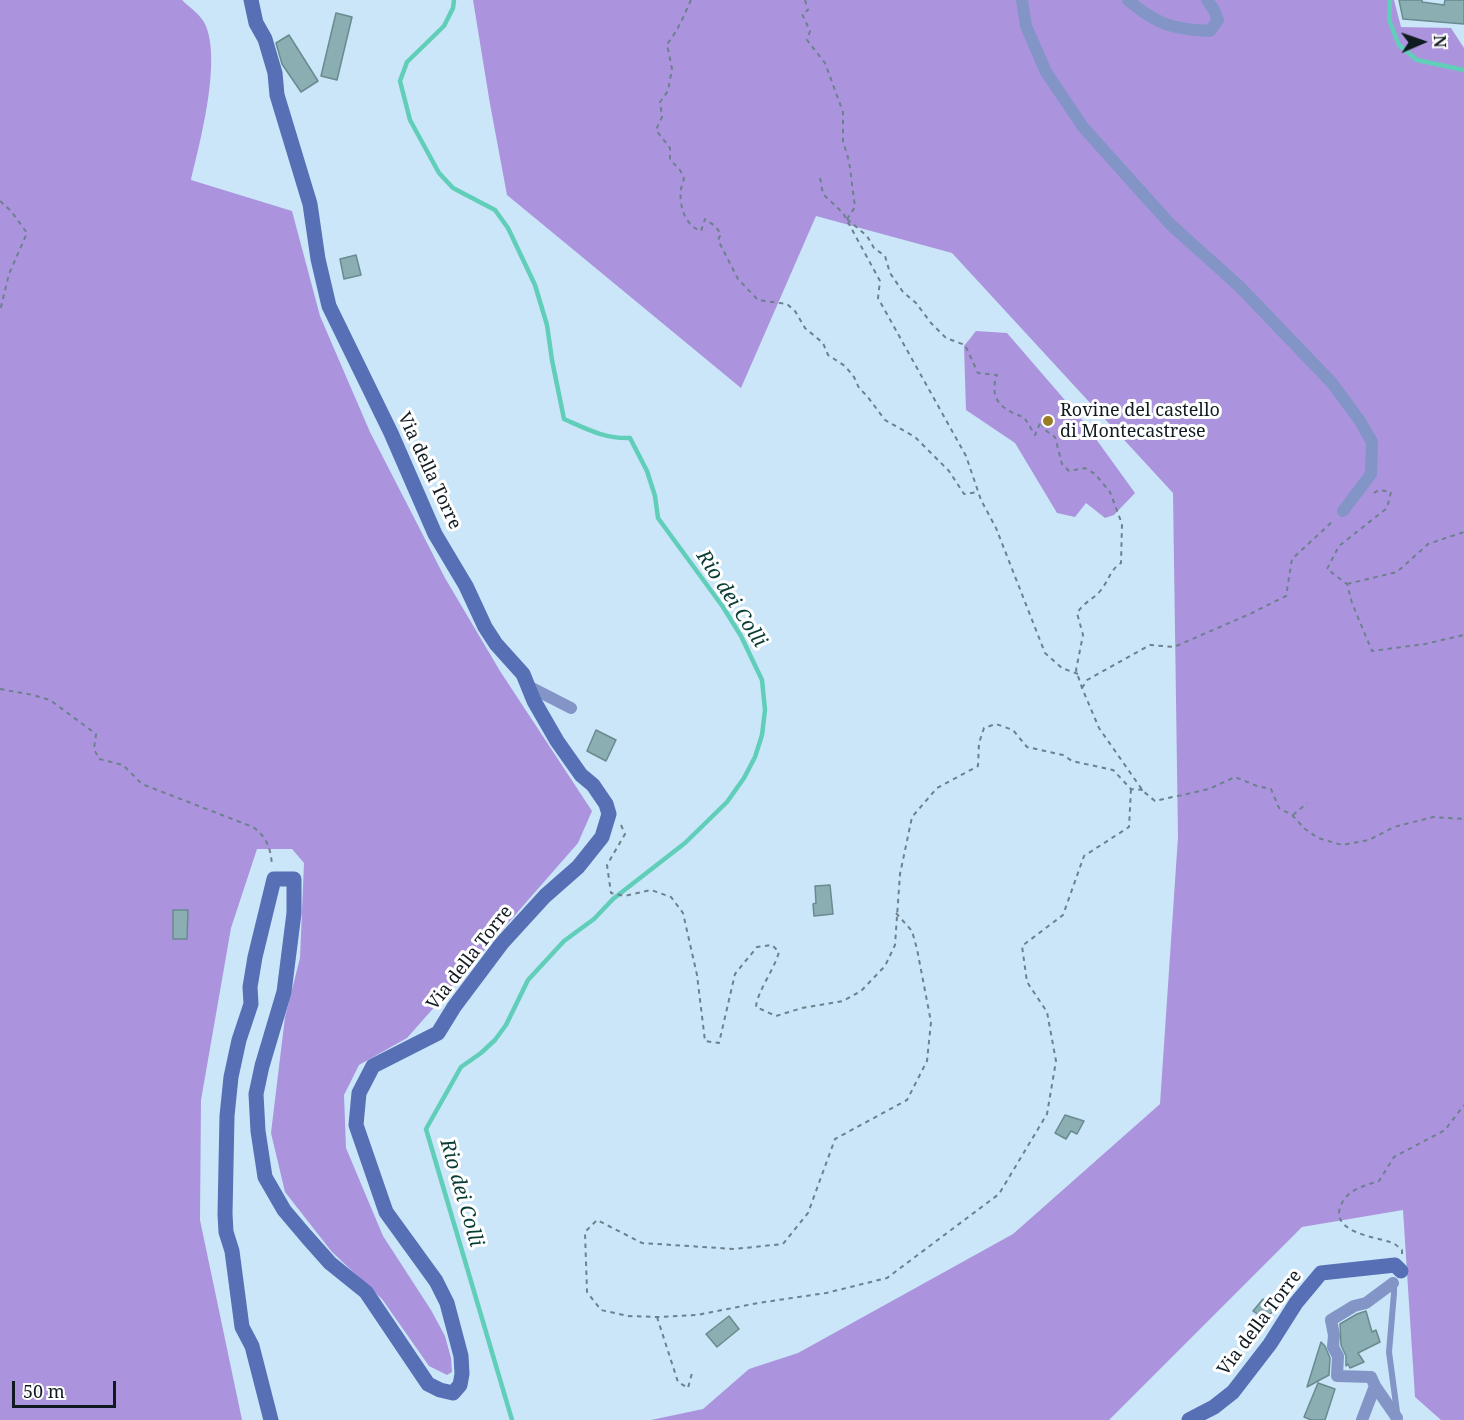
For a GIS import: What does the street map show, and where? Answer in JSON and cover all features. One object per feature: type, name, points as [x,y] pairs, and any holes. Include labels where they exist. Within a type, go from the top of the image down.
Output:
[{"type":"street","name":"Via della Torre","points":[[251,0],[256,23],[275,73],[277,95],[296,150],[310,204],[318,259],[329,306],[391,434],[435,534],[466,586],[485,627],[496,644],[523,674],[557,741],[581,775],[593,785],[606,804],[609,814],[602,837],[578,867],[544,896],[502,943],[454,1007],[438,1033],[373,1066],[359,1093],[356,1125],[386,1212],[436,1281],[447,1303],[461,1356],[460,1385],[453,1392],[440,1390],[428,1384],[366,1292],[330,1263],[306,1236],[284,1210],[265,1177],[258,1131],[256,1094],[284,992],[294,913],[294,879],[274,879]]},
{"type":"street","points":[[1022,0],[1026,26],[1046,72],[1083,127],[1170,224],[1240,288],[1332,383],[1360,421],[1372,442],[1371,474],[1343,511]]},
{"type":"street","points":[[1128,0],[1148,17],[1182,30],[1210,31],[1218,20],[1207,0]]},
{"type":"street","points":[[528,686],[571,708]]},
{"type":"street","points":[[271,1420],[252,1346],[242,1328],[225,1214],[228,1096],[239,1040],[251,1004],[250,987],[255,957],[274,879]]},
{"type":"street","name":"Via della Torre","points":[[1189,1420],[1214,1407],[1233,1392],[1270,1344],[1296,1303],[1321,1273],[1395,1265],[1397,1277]]},
{"type":"street","points":[[1397,1277],[1366,1304],[1354,1306],[1331,1320],[1334,1335],[1333,1347],[1338,1356],[1337,1376],[1371,1377],[1397,1418]]},
{"type":"street","points":[[1362,1420],[1375,1386]]},
{"type":"lane","points":[[1397,1277],[1389,1352],[1397,1418]]},
{"type":"path","points":[[691,0],[676,33],[667,44],[672,69],[668,91],[660,102],[662,117],[656,130],[670,148],[670,160],[681,169],[684,179],[680,188],[680,198],[685,217],[696,230],[701,231],[705,219],[716,226],[721,234],[718,240],[720,246],[738,279],[758,300],[787,304],[795,311],[805,328],[823,343],[828,355],[850,371],[859,388],[885,420],[915,437],[926,447],[949,471],[964,494],[978,492]]},
{"type":"path","points":[[806,0],[808,10],[802,14],[810,31],[807,40],[825,63],[843,112],[843,141],[849,161],[855,207],[847,219]]},
{"type":"path","points":[[820,178],[823,194],[847,219],[880,281],[878,298],[966,456],[978,492],[996,528],[1045,653],[1062,668],[1077,674]]},
{"type":"path","points":[[0,201],[11,211],[27,233],[9,274],[0,311]]},
{"type":"path","points":[[847,219],[867,236],[874,248],[885,256],[890,273],[903,292],[916,303],[931,323],[946,338],[965,345],[978,373],[996,375],[994,395],[1008,413],[1024,417],[1035,435],[1041,422],[1045,430],[1055,436],[1062,464],[1069,471],[1085,468],[1095,474],[1110,492],[1122,524],[1121,563],[1114,568],[1101,591],[1084,603],[1077,613],[1083,635],[1076,670],[1099,728],[1143,790],[1155,801],[1209,789],[1235,777],[1271,789],[1279,807],[1292,815],[1305,829],[1318,838],[1342,845],[1369,840],[1394,827],[1433,816],[1464,819]]},
{"type":"path","points":[[1369,496],[1379,490],[1391,492],[1387,508],[1339,546],[1327,569],[1347,584],[1352,603],[1372,651],[1425,644],[1464,635]]},
{"type":"path","points":[[1082,688],[1087,680],[1150,645],[1174,646],[1286,596],[1292,559],[1343,511]]},
{"type":"path","points":[[1347,584],[1397,572],[1428,544],[1464,532]]},
{"type":"path","points":[[0,689],[33,694],[50,700],[96,734],[94,749],[99,759],[123,765],[142,784],[259,831],[264,835],[272,856],[274,879]]},
{"type":"path","points":[[609,814],[617,818],[625,834],[607,865],[611,893],[624,896],[651,890],[671,897],[682,913],[688,931],[697,975],[705,1041],[719,1043],[735,974],[757,947],[772,945],[779,952],[775,965],[756,998],[756,1007],[776,1016],[802,1008],[843,1001],[861,991],[885,966],[895,945],[900,874],[912,817],[937,788],[978,766],[979,743],[984,728],[996,724],[1013,729],[1027,747],[1113,770],[1131,789],[1143,790]]},
{"type":"path","points":[[896,914],[912,931],[932,1022],[927,1061],[907,1100],[835,1139],[808,1213],[783,1244],[734,1249],[642,1243],[597,1221],[585,1232],[587,1292],[601,1310],[628,1316],[697,1315],[826,1293],[887,1278],[999,1194],[1047,1114],[1056,1061],[1047,1011],[1027,982],[1022,946],[1063,915],[1084,856],[1129,827],[1131,789]]},
{"type":"path","points":[[1292,815],[1307,803]]},
{"type":"path","points":[[1397,1277],[1402,1250],[1393,1242],[1352,1232],[1341,1220],[1339,1208],[1345,1196],[1356,1188],[1379,1181],[1395,1156],[1445,1130],[1464,1105]]},
{"type":"path","points":[[657,1317],[678,1382],[688,1388],[692,1373]]},
{"type":"shaded area","points":[[0,0],[182,0],[198,14],[205,24],[210,39],[211,58],[208,101],[191,180],[292,211],[320,316],[370,432],[445,578],[500,671],[592,811],[578,843],[407,1038],[359,1065],[344,1095],[346,1148],[383,1236],[431,1310],[445,1336],[452,1372],[447,1375],[429,1366],[382,1299],[332,1252],[285,1192],[271,1133],[285,1017],[300,958],[304,863],[292,849],[257,849],[231,928],[201,1100],[200,1220],[242,1420],[0,1420]]},
{"type":"shaded area","points":[[473,0],[1394,0],[1401,27],[1451,28],[1464,48],[1464,1420],[1441,1420],[1415,1397],[1403,1210],[1302,1227],[1109,1420],[651,1420],[703,1409],[749,1369],[798,1353],[1013,1234],[1160,1104],[1178,837],[1173,493],[952,253],[816,216],[741,388],[507,195]]},
{"type":"shaded area","points":[[976,331],[1007,333],[1083,421],[1135,493],[1114,515],[1105,518],[1086,503],[1075,517],[1057,513],[1015,443],[966,410],[964,346]]},
{"type":"building","points":[[1399,0],[1422,0],[1422,2],[1444,5],[1445,0],[1464,0],[1464,24],[1403,19]]},
{"type":"building","points":[[336,13],[352,17],[337,80],[321,76]]},
{"type":"building","points":[[289,35],[318,81],[301,92],[282,64],[276,43]]},
{"type":"building","points":[[356,255],[361,275],[344,279],[340,259]]},
{"type":"building","points":[[596,730],[616,740],[606,761],[587,751]]},
{"type":"building","points":[[830,885],[833,914],[814,916],[815,886]]},
{"type":"building","points":[[173,910],[188,910],[187,939],[173,939]]},
{"type":"building","points":[[1065,1115],[1084,1121],[1077,1134],[1071,1131],[1066,1139],[1055,1133]]},
{"type":"building","points":[[1263,1299],[1275,1308],[1266,1320],[1253,1311]]},
{"type":"building","points":[[1366,1311],[1372,1332],[1376,1330],[1380,1342],[1358,1353],[1364,1362],[1350,1368],[1348,1364],[1346,1366],[1346,1356],[1341,1345],[1340,1324]]},
{"type":"building","points":[[729,1316],[739,1329],[717,1347],[706,1334]]},
{"type":"building","points":[[1321,1342],[1330,1358],[1329,1375],[1307,1387]]},
{"type":"building","points":[[1318,1383],[1335,1389],[1325,1420],[1311,1420],[1304,1417]]},
{"type":"waterway","name":"Rio dei Colli","points":[[454,0],[453,8],[444,26],[407,62],[400,81],[410,120],[439,173],[453,188],[495,210],[508,228],[535,285],[547,325],[564,419],[604,435],[630,438],[647,471],[655,496],[658,518],[723,607],[741,636],[762,680],[765,710],[762,735],[755,757],[727,802],[685,843],[564,941],[528,980],[506,1025],[495,1040],[461,1067],[426,1129],[512,1420]]},
{"type":"waterway","points":[[1390,0],[1389,20],[1399,45],[1417,60],[1464,70]]},
{"type":"place","name":"Rovine del castello di Montecastrese","points":[[1048,421]]}]
